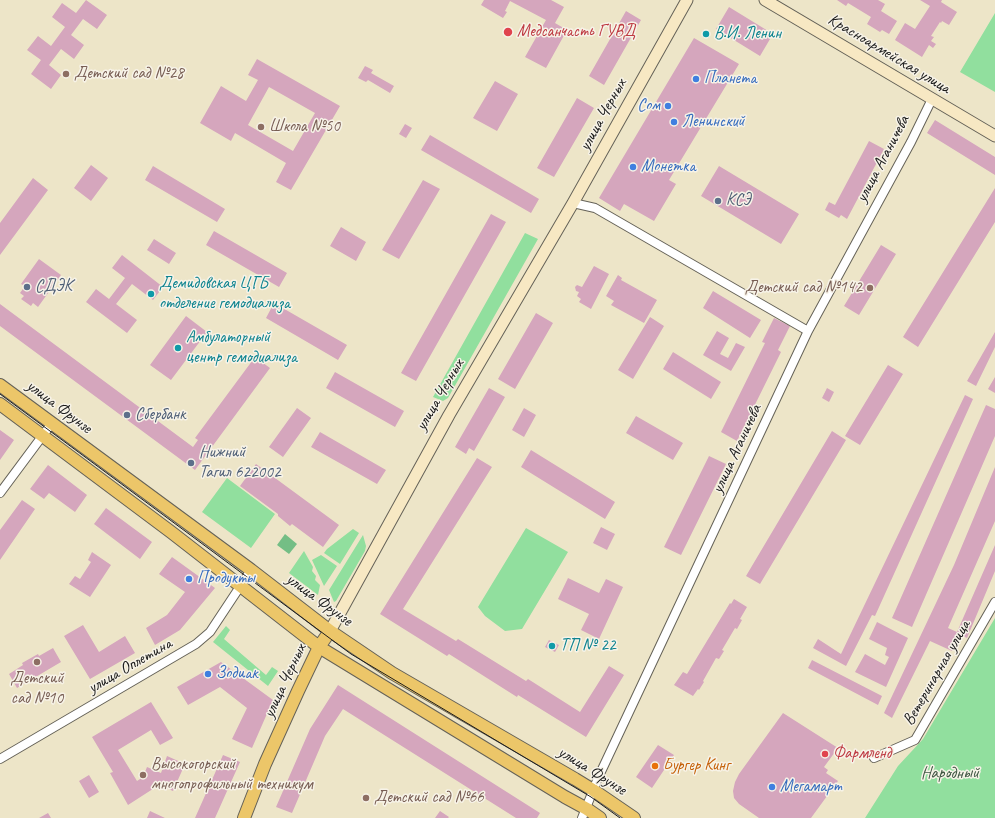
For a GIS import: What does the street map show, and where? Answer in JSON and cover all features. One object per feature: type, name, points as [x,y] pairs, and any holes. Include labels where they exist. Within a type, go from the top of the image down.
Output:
[{"type":"main road","name":"улица Фрунзе","points":[[0,385],[251,570],[330,631],[392,673],[593,790],[634,818]]},
{"type":"main road","name":"улица Фрунзе","points":[[0,404],[241,586],[319,647],[558,793],[585,813],[600,818]]},
{"type":"main road","name":"улица Черных","points":[[244,818],[265,764],[319,647],[330,631]]},
{"type":"street","name":"улица Черных","points":[[330,631],[470,376],[574,203],[687,0]]},
{"type":"street","name":"Красноармейская улица","points":[[765,0],[995,136]]},
{"type":"street","name":"улица Аганичева","points":[[585,813],[593,790],[808,331],[911,142],[932,99]]},
{"type":"street","points":[[574,203],[596,208],[808,331]]},
{"type":"street","points":[[0,493],[52,424]]},
{"type":"street","name":"улица Оплетина","points":[[0,759],[196,644],[210,632],[251,570]]},
{"type":"street","name":"Ветеринарная улица","points":[[874,758],[915,740],[995,602]]},
{"type":"green space","points":[[995,13],[995,92],[960,72]]},
{"type":"green space","points":[[525,233],[538,239],[448,398],[443,401],[433,397]]},
{"type":"green space","points":[[227,478],[275,514],[251,548],[202,512]]},
{"type":"green space","points":[[526,528],[568,552],[522,629],[505,631],[485,616],[478,607]]},
{"type":"green space","points":[[353,529],[359,533],[340,564],[324,553],[327,549]]},
{"type":"green space","points":[[285,534],[297,544],[289,554],[277,545]]},
{"type":"green space","points":[[363,535],[366,546],[365,551],[334,602],[329,590]]},
{"type":"green space","points":[[304,551],[313,567],[312,571],[316,576],[315,580],[320,585],[318,595],[289,573]]},
{"type":"green space","points":[[321,555],[337,566],[324,586],[312,560]]},
{"type":"green space","name":"Народный","points":[[995,618],[995,818],[865,818],[898,766],[923,739]]},
{"type":"green space","points":[[226,626],[230,630],[224,639],[266,675],[272,667],[278,671],[268,686],[213,642]]},
{"type":"building","points":[[86,0],[107,15],[97,29],[83,19],[71,35],[84,45],[74,59],[61,49],[49,65],[61,75],[51,89],[31,74],[41,60],[27,50],[38,36],[51,46],[65,27],[52,17],[62,3],[76,13]]},
{"type":"building","points":[[484,0],[551,0],[564,7],[555,23],[567,30],[546,68],[525,57],[546,20],[510,1],[505,11],[507,12],[503,18],[481,5]]},
{"type":"building","points":[[837,0],[878,0],[885,4],[881,11],[897,21],[889,34],[882,30],[880,32],[867,24],[871,17],[848,3],[846,6]]},
{"type":"building","points":[[920,0],[942,0],[941,2],[957,12],[949,25],[942,21],[941,23],[940,22],[931,36],[934,37],[931,41],[936,44],[933,48],[929,45],[922,57],[895,40],[905,23],[915,29],[930,6]]},
{"type":"building","points":[[729,7],[773,34],[760,56],[716,29]]},
{"type":"building","points":[[626,11],[641,20],[604,85],[589,76]]},
{"type":"building","name":"Ленинский","points":[[694,38],[739,64],[669,180],[676,184],[654,221],[624,204],[620,211],[599,198]]},
{"type":"building","points":[[257,59],[340,106],[291,190],[276,182],[286,163],[235,133],[231,141],[200,123],[221,86],[246,101],[258,80],[248,75]],"holes":[[[269,87],[315,113],[293,151],[248,125]]]},
{"type":"building","points":[[365,66],[373,70],[371,73],[394,86],[390,93],[368,80],[366,82],[358,78]]},
{"type":"building","points":[[495,81],[518,94],[497,131],[473,118]]},
{"type":"building","points":[[577,98],[594,108],[554,177],[537,168]]},
{"type":"building","points":[[935,120],[995,157],[995,175],[927,133]]},
{"type":"building","points":[[405,124],[412,128],[406,138],[399,134]]},
{"type":"building","points":[[430,135],[539,199],[531,213],[421,150]]},
{"type":"building","points":[[869,141],[884,149],[847,219],[841,215],[839,218],[825,210],[829,202],[835,205]]},
{"type":"building","points":[[91,165],[108,178],[91,201],[74,188]]},
{"type":"building","points":[[153,166],[225,209],[217,222],[145,180]]},
{"type":"building","points":[[719,166],[799,214],[781,244],[701,196]]},
{"type":"building","points":[[33,178],[48,190],[0,255],[0,223]]},
{"type":"building","points":[[423,180],[440,189],[399,259],[382,250]]},
{"type":"building","points":[[995,188],[995,222],[918,347],[903,337]]},
{"type":"building","points":[[491,214],[506,222],[416,381],[401,373]]},
{"type":"building","points":[[341,227],[366,242],[356,261],[330,246]]},
{"type":"building","points":[[214,231],[287,273],[279,287],[206,245]]},
{"type":"building","points":[[154,239],[176,253],[169,264],[147,250]]},
{"type":"building","points":[[881,245],[896,254],[859,315],[844,306]]},
{"type":"building","name":"Демидовская ЦГБ отделение гемодиализа","points":[[122,255],[163,287],[153,300],[132,284],[116,304],[137,320],[127,333],[86,302],[96,289],[109,299],[125,278],[112,268]]},
{"type":"building","points":[[39,259],[61,275],[38,307],[33,303],[31,306],[21,299],[24,296],[20,293],[25,286],[21,284]]},
{"type":"building","points":[[594,266],[609,274],[591,309],[579,302],[581,299],[577,296],[579,292],[576,291],[575,287],[577,285],[582,287]]},
{"type":"building","points":[[618,275],[622,278],[621,280],[657,300],[644,323],[611,305],[614,301],[606,296]]},
{"type":"building","points":[[713,291],[761,320],[750,338],[703,308]]},
{"type":"building","points":[[274,303],[347,345],[338,360],[266,318]]},
{"type":"building","points":[[0,304],[193,447],[198,440],[195,438],[255,357],[270,368],[195,470],[0,326]]},
{"type":"building","points":[[536,313],[553,323],[515,389],[498,379]]},
{"type":"building","name":"Амбулаторный центр гемодиализа","points":[[186,316],[207,332],[171,380],[150,365]]},
{"type":"building","points":[[650,317],[664,326],[633,379],[618,370]]},
{"type":"building","points":[[774,318],[790,326],[778,350],[781,352],[737,441],[721,432],[765,343],[762,342]]},
{"type":"building","points":[[717,331],[729,338],[720,354],[728,358],[736,343],[745,347],[731,371],[703,355]]},
{"type":"building","points":[[995,332],[995,347],[976,386],[967,381]]},
{"type":"building","points":[[673,352],[721,382],[711,399],[663,369]]},
{"type":"building","points":[[888,365],[903,374],[860,445],[845,436]]},
{"type":"building","points":[[335,372],[404,411],[395,427],[326,388]]},
{"type":"building","points":[[995,377],[995,393],[988,389]]},
{"type":"building","points":[[489,388],[505,397],[474,451],[469,448],[466,454],[455,447]]},
{"type":"building","points":[[827,388],[834,392],[829,402],[822,398]]},
{"type":"building","points":[[965,395],[973,399],[875,616],[872,615],[846,666],[813,648],[818,639],[841,654]]},
{"type":"building","points":[[986,405],[995,409],[995,436],[912,627],[892,618]]},
{"type":"building","points":[[297,408],[311,418],[283,457],[269,447]]},
{"type":"building","points":[[524,408],[536,415],[524,437],[512,430]]},
{"type":"building","points":[[636,416],[683,443],[673,460],[626,433]]},
{"type":"building","points":[[0,430],[14,440],[0,460]]},
{"type":"building","points":[[832,431],[846,440],[760,584],[746,576]]},
{"type":"building","points":[[320,432],[386,470],[377,484],[311,447]]},
{"type":"building","points":[[531,450],[615,502],[605,519],[521,467]]},
{"type":"building","points":[[709,456],[726,464],[681,555],[664,547]]},
{"type":"building","points":[[477,458],[492,467],[403,609],[456,641],[458,639],[526,681],[528,679],[580,712],[609,666],[624,675],[586,737],[518,695],[517,697],[449,654],[447,656],[380,614]]},
{"type":"building","points":[[256,464],[339,525],[323,547],[292,524],[290,526],[278,516],[278,514],[240,486]]},
{"type":"building","points":[[48,465],[87,495],[75,512],[49,493],[44,499],[30,489]]},
{"type":"building","points":[[995,467],[995,521],[948,628],[957,632],[995,545],[995,571],[967,638],[959,634],[952,651],[930,641],[892,718],[884,713],[954,565]]},
{"type":"building","points":[[22,500],[35,509],[0,560],[0,530]]},
{"type":"building","points":[[106,508],[152,542],[140,559],[94,524]]},
{"type":"building","points":[[601,527],[615,534],[607,550],[593,543]]},
{"type":"building","points":[[92,552],[111,565],[90,597],[69,584],[75,576],[80,579],[91,562],[88,560]]},
{"type":"building","points":[[172,557],[215,588],[180,630],[155,645],[146,628],[167,615],[185,592],[159,574]]},
{"type":"building","points":[[568,578],[599,593],[606,579],[623,587],[599,639],[581,630],[589,614],[558,599]]},
{"type":"building","points":[[734,599],[747,607],[740,619],[742,620],[737,629],[735,628],[722,650],[724,651],[719,659],[716,658],[703,681],[704,682],[693,696],[674,685],[683,672],[687,674],[730,603],[731,604]]},
{"type":"building","points":[[877,622],[908,638],[886,687],[855,672],[865,654],[885,665],[889,657],[885,655],[887,648],[869,639]]},
{"type":"building","points":[[83,625],[99,652],[125,636],[135,653],[90,679],[64,636]]},
{"type":"building","name":"ТП № 22","points":[[549,640],[559,645],[555,652],[545,647]]},
{"type":"building","points":[[53,648],[61,662],[17,688],[9,674],[23,665],[22,663]]},
{"type":"building","points":[[812,660],[882,696],[878,705],[808,668]]},
{"type":"building","points":[[221,662],[273,700],[252,748],[232,739],[247,708],[220,687],[188,705],[177,687]]},
{"type":"building","points":[[338,685],[540,813],[537,818],[516,818],[343,709],[325,736],[292,813],[276,807],[310,729]]},
{"type":"building","points":[[151,702],[173,738],[160,745],[151,730],[118,750],[137,781],[143,777],[147,767],[161,773],[167,756],[185,764],[173,791],[159,785],[128,805],[110,773],[113,772],[92,737]]},
{"type":"building","points":[[783,713],[838,748],[824,767],[828,770],[826,773],[838,781],[811,818],[759,818],[739,804],[734,798],[733,791],[739,774]]},
{"type":"building","name":"Бургер Кинг","points":[[658,745],[674,755],[652,788],[636,777]]},
{"type":"building","points":[[223,755],[240,762],[215,818],[195,818]]},
{"type":"building","points":[[89,775],[99,792],[89,798],[79,781]]},
{"type":"building","points":[[150,811],[165,818],[147,818]]},
{"type":"building","points":[[440,811],[449,817],[435,818]]},
{"type":"building","points":[[48,813],[51,818],[39,818]]},
{"type":"tram line","points":[[0,394],[351,654],[591,797],[620,818]]},
{"type":"place","name":"Медсанчасть ГУВД","points":[[508,32]]},
{"type":"place","name":"В.И. Ленин","points":[[706,34]]},
{"type":"place","name":"Детский сад №28","points":[[66,74]]},
{"type":"place","name":"Планета","points":[[696,79]]},
{"type":"place","name":"Сом","points":[[668,106]]},
{"type":"place","name":"Ленинский","points":[[674,122]]},
{"type":"place","name":"Школа №50","points":[[261,127]]},
{"type":"place","name":"Монетка","points":[[633,167]]},
{"type":"place","name":"КСЭ","points":[[718,201]]},
{"type":"place","name":"СДЭК","points":[[27,287]]},
{"type":"place","name":"Детский сад №142","points":[[870,288]]},
{"type":"place","name":"Демидовская ЦГБ отделение гемодиализа","points":[[151,294]]},
{"type":"place","name":"Амбулаторный центр гемодиализа","points":[[178,348]]},
{"type":"place","name":"Сбербанк","points":[[127,415]]},
{"type":"place","name":"Нижний Тагил 622002","points":[[191,463]]},
{"type":"place","name":"Продукты","points":[[189,579]]},
{"type":"place","name":"ТП № 22","points":[[552,646]]},
{"type":"place","name":"Детский сад №10","points":[[37,662]]},
{"type":"place","name":"Зодиак","points":[[208,674]]},
{"type":"place","name":"Фармленд","points":[[825,754]]},
{"type":"place","name":"Бургер Кинг","points":[[655,766]]},
{"type":"place","name":"Высокогорский многопрофильный техникум","points":[[143,775]]},
{"type":"place","name":"Мегамарт","points":[[772,787]]},
{"type":"place","name":"Детский сад №66","points":[[366,798]]}]
